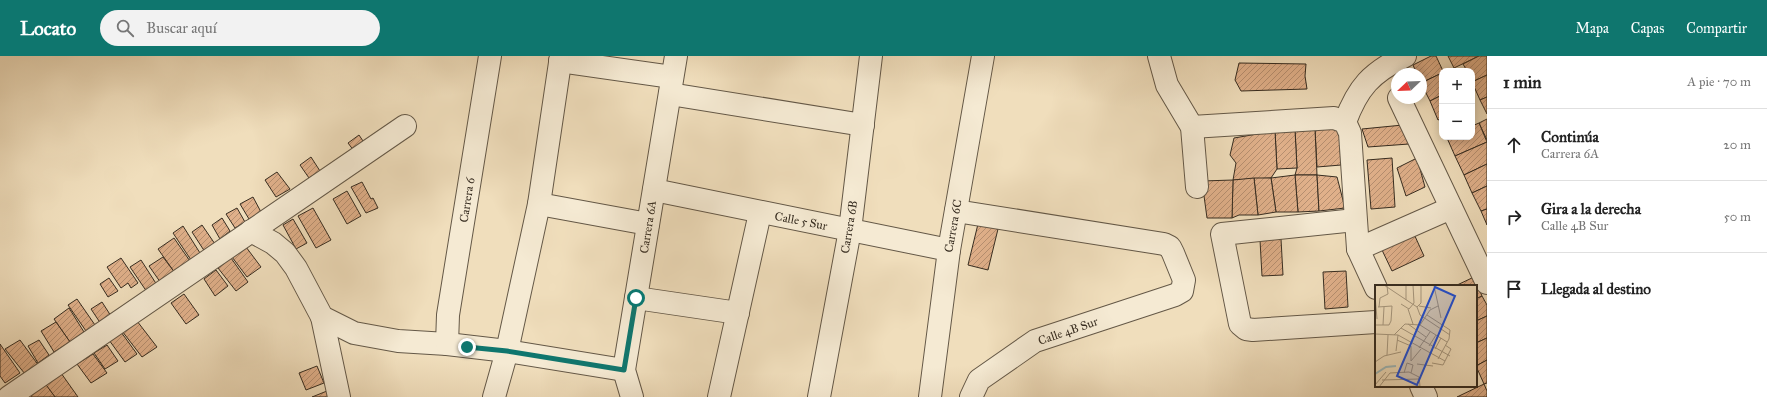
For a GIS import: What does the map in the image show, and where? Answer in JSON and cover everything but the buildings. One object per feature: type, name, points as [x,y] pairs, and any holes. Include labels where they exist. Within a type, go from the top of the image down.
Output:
[{"type":"street","name":"Carrera 6","points":[[447,344],[448,315],[490,56]]},
{"type":"street","name":"Carrera 6A","points":[[632,397],[624,370],[676,56]]},
{"type":"street","name":"Carrera 6B","points":[[820,397],[850,230],[872,56]]},
{"type":"street","name":"Carrera 6C","points":[[930,397],[949,250],[983,56]]},
{"type":"street","points":[[1159,56],[1167,85],[1192,127],[1197,188]]},
{"type":"street","points":[[494,397],[507,351],[539,204],[560,59],[671,85],[863,125]]},
{"type":"street","points":[[1345,122],[1352,104],[1367,80],[1396,61]]},
{"type":"street","points":[[1402,104],[1487,283]]},
{"type":"street","points":[[1192,127],[1334,118],[1345,122],[1350,133],[1358,249],[1375,286]]},
{"type":"street","points":[[9,397],[405,126]]},
{"type":"street","name":"Calle 5 Sur","points":[[654,190],[760,213],[949,250]]},
{"type":"street","points":[[539,204],[648,224]]},
{"type":"street","points":[[1358,249],[1451,208]]},
{"type":"street","name":"Calle 4B Sur","points":[[956,211],[1164,244],[1170,247],[1184,280],[1182,291],[1175,295],[1035,341],[979,380],[971,397]]},
{"type":"street","points":[[719,397],[760,213]]},
{"type":"street","points":[[1355,220],[1222,234],[1240,324],[1246,329],[1253,330],[1375,322]]},
{"type":"street","points":[[251,231],[273,243],[284,253],[296,268],[322,317],[339,397]]},
{"type":"street","points":[[636,298],[738,313]]},
{"type":"street","points":[[322,317],[354,333],[398,341],[447,344],[507,351],[624,370]]},
{"type":"street","points":[[1421,387],[1426,397]]},
{"type":"route","points":[[467,347],[507,351],[624,370],[636,298]]}]
